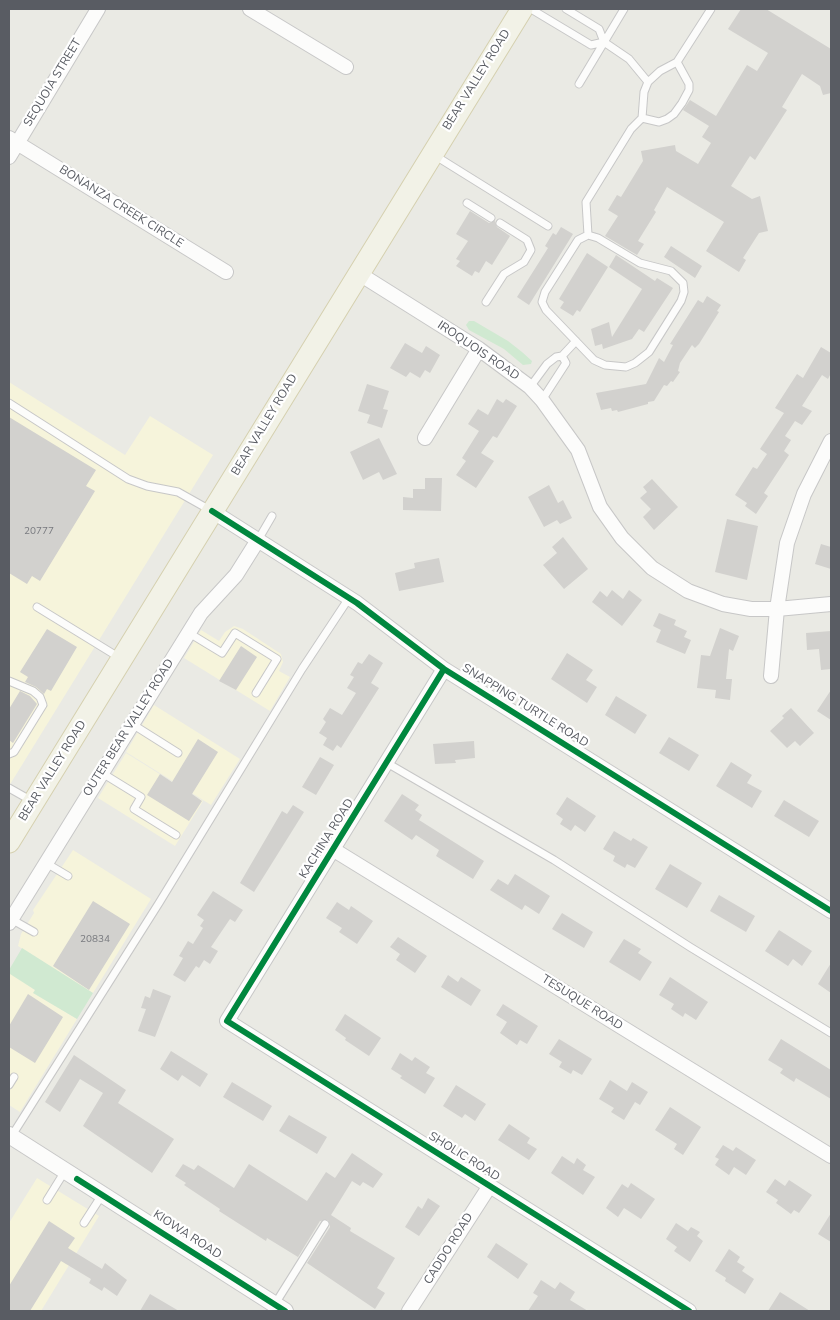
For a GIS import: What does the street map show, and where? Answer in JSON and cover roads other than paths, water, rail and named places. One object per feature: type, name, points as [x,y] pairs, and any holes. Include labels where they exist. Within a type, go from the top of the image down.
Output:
[{"type":"main road","name":"BEAR VALLEY ROAD","points":[[9,842],[522,9]]},
{"type":"street","name":"SEQUOIA STREET","points":[[9,157],[13,141],[98,9]]},
{"type":"street","points":[[250,9],[346,67]]},
{"type":"street","name":"BONANZA CREEK CIRCLE","points":[[13,141],[226,272]]},
{"type":"street","name":"IROQUOIS ROAD","points":[[358,273],[479,349],[530,387],[542,400],[578,450],[600,507],[622,538],[652,568],[688,591],[723,604],[751,609],[777,609],[831,604]]},
{"type":"street","points":[[425,438],[479,349]]},
{"type":"street","points":[[771,676],[777,609],[787,543],[804,494],[831,441]]},
{"type":"street","name":"SNAPPING TURTLE ROAD","points":[[212,512],[349,598],[444,668],[831,911]]},
{"type":"street","name":"OUTER BEAR VALLEY ROAD","points":[[10,921],[201,613],[236,575],[258,540]]},
{"type":"street","name":"KACHINA ROAD","points":[[227,1021],[334,850],[444,668]]},
{"type":"street","name":"TESUQUE ROAD","points":[[334,850],[831,1156]]},
{"type":"street","name":"SHOLIC ROAD","points":[[227,1021],[488,1187],[689,1311]]},
{"type":"street","name":"KIOWA ROAD","points":[[10,1136],[280,1308]]},
{"type":"street","name":"CADDO ROAD","points":[[409,1311],[488,1187]]},
{"type":"lane","points":[[531,9],[590,45],[604,42]]},
{"type":"lane","points":[[566,9],[599,29],[604,42],[629,59],[648,82]]},
{"type":"lane","points":[[579,84],[624,9]]},
{"type":"lane","points":[[588,235],[586,202],[631,129],[642,118],[644,92],[648,82],[660,71],[677,62],[711,9]]},
{"type":"lane","points":[[642,118],[659,122],[667,119],[674,114],[682,103],[689,90],[689,84],[677,62]]},
{"type":"lane","points":[[432,154],[548,226]]},
{"type":"lane","points":[[467,203],[490,218]]},
{"type":"lane","points":[[486,302],[504,274],[524,262],[531,250],[526,240],[500,223]]},
{"type":"lane","points":[[588,235],[640,263],[671,271],[683,283],[684,292],[649,352],[635,364],[617,367],[605,366],[594,360],[546,310],[542,302],[545,292],[578,240],[588,235]]},
{"type":"lane","points":[[530,387],[547,364],[556,357],[562,356],[576,341]]},
{"type":"lane","points":[[542,400],[566,364],[562,356]]},
{"type":"lane","points":[[9,403],[128,479],[147,486],[178,492],[212,512]]},
{"type":"lane","points":[[258,540],[272,516]]},
{"type":"lane","points":[[10,1136],[159,904],[302,669],[349,598]]},
{"type":"lane","points":[[37,607],[122,659]]},
{"type":"lane","points":[[189,632],[222,653],[235,633],[277,659],[256,693]]},
{"type":"lane","points":[[9,681],[33,691],[40,697],[43,705],[14,752],[9,754]]},
{"type":"lane","points":[[132,724],[178,754]]},
{"type":"lane","points":[[386,763],[554,860],[690,947],[831,1033]]},
{"type":"lane","points":[[102,773],[141,797],[134,809],[176,835]]},
{"type":"lane","points":[[9,788],[34,802]]},
{"type":"lane","points":[[46,862],[68,876]]},
{"type":"lane","points":[[10,921],[34,932]]},
{"type":"lane","points":[[9,1085],[14,1077]]},
{"type":"lane","points":[[47,1200],[65,1171]]},
{"type":"lane","points":[[84,1223],[102,1195]]},
{"type":"lane","points":[[280,1308],[325,1224]]}]
